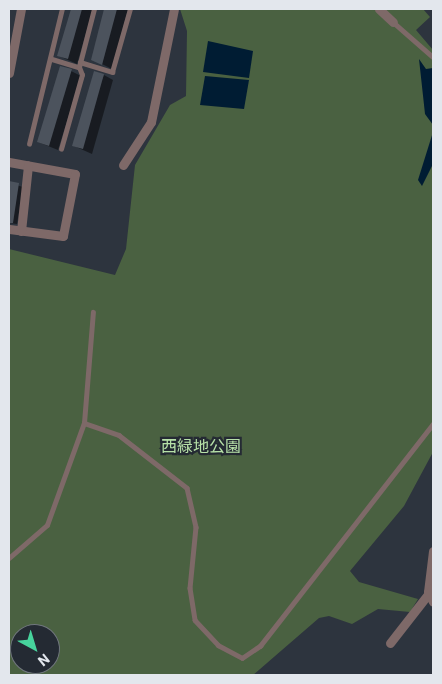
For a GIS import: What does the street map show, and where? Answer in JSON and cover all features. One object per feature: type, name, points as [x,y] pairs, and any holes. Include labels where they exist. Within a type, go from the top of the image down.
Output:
[{"type":"street","points":[[9,73],[21,9]]},
{"type":"street","points":[[122,165],[151,122],[174,9]]},
{"type":"street","points":[[379,9],[393,22]]},
{"type":"street","points":[[9,162],[75,174],[62,236],[9,229]]},
{"type":"street","points":[[21,231],[28,165]]},
{"type":"street","points":[[433,551],[430,590],[433,602]]},
{"type":"street","points":[[390,643],[430,590]]},
{"type":"lane","points":[[29,144],[52,59],[49,51],[62,9]]},
{"type":"lane","points":[[61,149],[82,76],[80,65],[94,9]]},
{"type":"lane","points":[[52,59],[112,72],[130,9]]},
{"type":"lane","points":[[393,22],[433,57]]},
{"type":"lane","points":[[9,558],[47,525],[84,423],[93,312]]},
{"type":"lane","points":[[84,423],[119,435],[187,488],[196,528],[190,588],[195,620],[218,645],[242,658],[260,646],[433,424]]},
{"type":"green space","name":"西緑地公園","points":[[180,9],[423,9],[430,17],[416,30],[433,50],[433,452],[404,506],[350,571],[359,582],[418,599],[410,612],[378,609],[352,624],[329,616],[319,618],[253,675],[9,675],[9,249],[115,275],[126,249],[135,165],[170,105],[186,96],[187,31]]},
{"type":"water","points":[[208,41],[253,51],[249,78],[203,72]]},
{"type":"water","points":[[419,59],[426,69],[433,68],[433,125],[425,114]]},
{"type":"water","points":[[205,76],[249,80],[244,109],[200,105]]},
{"type":"water","points":[[433,132],[433,164],[422,186],[418,180]]},
{"type":"building","points":[[71,9],[82,9],[68,59],[57,56]]},
{"type":"building","points":[[104,9],[117,9],[102,65],[91,60]]},
{"type":"building","points":[[60,66],[72,69],[49,146],[37,142]]},
{"type":"building","points":[[94,71],[104,74],[83,149],[72,146]]},
{"type":"building","points":[[9,181],[19,183],[13,223],[9,223]]}]
